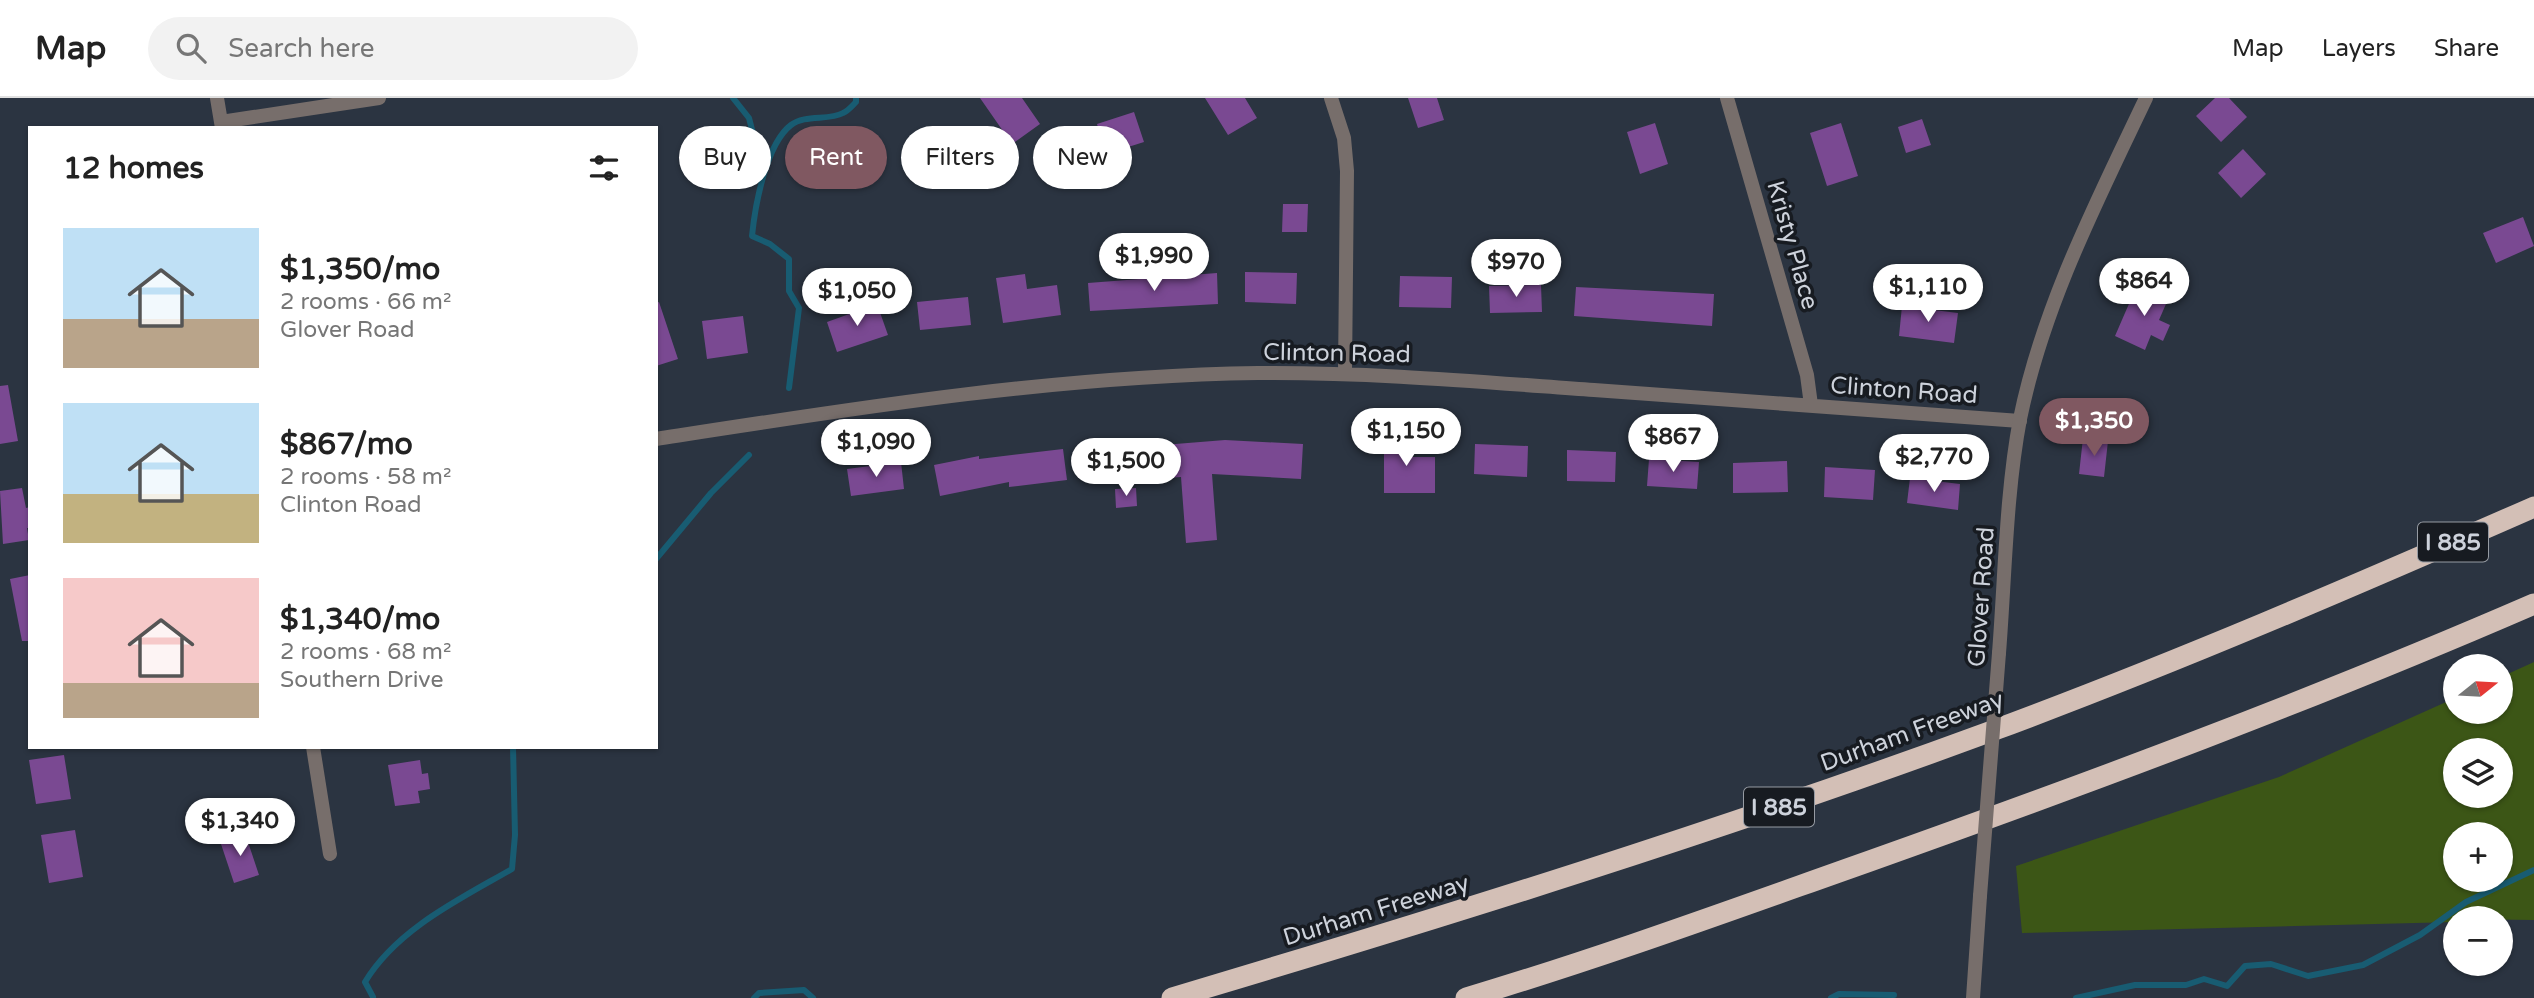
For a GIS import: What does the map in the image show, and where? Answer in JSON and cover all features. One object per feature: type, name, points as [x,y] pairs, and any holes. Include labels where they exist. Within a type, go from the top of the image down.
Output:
[{"type":"highway","name":"Durham Freeway","points":[[1172,998],[1480,906],[1860,778],[2122,681],[2534,507]]},
{"type":"highway","points":[[1465,998],[1591,959],[2018,808],[2291,704],[2534,604]]},
{"type":"street","points":[[217,98],[221,125],[379,98]]},
{"type":"street","points":[[1331,98],[1344,138],[1348,171],[1345,374]]},
{"type":"street","name":"Kristy Place","points":[[1727,98],[1807,375],[1811,405]]},
{"type":"street","name":"Glover Road","points":[[1973,998],[2020,421],[2043,330],[2068,267],[2146,98]]},
{"type":"street","name":"Clinton Road","points":[[658,439],[887,403],[1143,376],[1345,374],[1440,378],[2020,421]]},
{"type":"street","points":[[313,749],[330,854]]},
{"type":"green space","points":[[2534,662],[2534,920],[2513,920],[2513,906],[2443,906],[2443,922],[2022,933],[2016,866],[2279,777],[2443,703],[2443,724],[2513,724],[2513,672]]},
{"type":"building","points":[[980,98],[1022,98],[1040,124],[1033,126],[1033,129],[1019,139],[1019,126],[999,126]]},
{"type":"building","points":[[1205,98],[1245,98],[1257,118],[1228,135]]},
{"type":"building","points":[[1408,98],[1437,98],[1444,120],[1418,128]]},
{"type":"building","points":[[2215,98],[2229,98],[2247,117],[2221,142],[2196,116]]},
{"type":"building","points":[[1134,112],[1144,142],[1132,146],[1132,126],[1097,124]]},
{"type":"building","points":[[1922,119],[1931,145],[1906,153],[1898,127]]},
{"type":"building","points":[[1655,123],[1668,164],[1640,174],[1627,132]]},
{"type":"building","points":[[1841,123],[1858,176],[1827,186],[1810,133]]},
{"type":"building","points":[[2243,149],[2266,174],[2241,198],[2218,173]]},
{"type":"building","points":[[1283,204],[1308,204],[1307,232],[1282,232]]},
{"type":"building","points":[[2523,217],[2534,246],[2496,263],[2483,233]]},
{"type":"building","points":[[1245,272],[1297,273],[1296,304],[1245,302]]},
{"type":"building","points":[[1217,273],[1218,304],[1090,311],[1088,283]]},
{"type":"building","points":[[1025,274],[1027,289],[1057,285],[1061,315],[1003,323],[996,278]]},
{"type":"building","points":[[1400,276],[1452,277],[1451,308],[1399,307]]},
{"type":"building","points":[[2138,283],[2169,297],[2159,320],[2170,325],[2163,341],[2151,335],[2145,350],[2115,336]]},
{"type":"building","points":[[1541,285],[1542,312],[1490,313],[1489,286]]},
{"type":"building","points":[[1576,287],[1714,294],[1712,326],[1574,316]]},
{"type":"building","points":[[968,297],[971,325],[920,330],[917,302]]},
{"type":"building","points":[[658,302],[678,359],[658,365]]},
{"type":"building","points":[[877,304],[888,335],[837,352],[827,322]]},
{"type":"building","points":[[1902,306],[1958,313],[1954,343],[1899,336]]},
{"type":"building","points":[[743,316],[748,353],[707,359],[702,321]]},
{"type":"building","points":[[8,385],[18,441],[0,444],[0,386]]},
{"type":"building","points":[[1384,434],[1411,434],[1411,457],[1435,457],[1435,493],[1384,493]]},
{"type":"building","points":[[2083,438],[2108,441],[2104,477],[2079,474]]},
{"type":"building","points":[[1225,440],[1303,444],[1301,479],[1212,474],[1217,540],[1186,543],[1181,477],[1166,478],[1163,445]]},
{"type":"building","points":[[1475,444],[1528,446],[1527,477],[1474,474]]},
{"type":"building","points":[[1063,449],[1067,480],[1009,487],[1009,482],[940,496],[934,465],[979,456],[979,459]]},
{"type":"building","points":[[1567,450],[1616,452],[1615,482],[1567,481]]},
{"type":"building","points":[[1649,459],[1699,462],[1697,489],[1647,486]]},
{"type":"building","points":[[1787,461],[1788,492],[1733,493],[1733,463]]},
{"type":"building","points":[[901,462],[904,489],[851,496],[847,469]]},
{"type":"building","points":[[1825,467],[1875,470],[1873,500],[1824,497]]},
{"type":"building","points":[[1910,478],[1960,484],[1958,510],[1907,503]]},
{"type":"building","points":[[22,488],[28,508],[28,540],[3,544],[0,491]]},
{"type":"building","points":[[1136,488],[1137,506],[1116,508],[1115,489]]},
{"type":"building","points":[[28,575],[28,641],[22,641],[10,579]]},
{"type":"building","points":[[64,755],[71,799],[36,804],[29,760]]},
{"type":"building","points":[[420,760],[422,774],[428,773],[430,789],[418,791],[420,803],[395,806],[388,765]]},
{"type":"building","points":[[75,830],[83,877],[49,883],[41,835]]},
{"type":"building","points":[[245,833],[259,875],[234,883],[220,841]]},
{"type":"waterway","points":[[733,98],[749,118],[751,126]]},
{"type":"waterway","points":[[789,388],[799,308],[789,291],[789,259],[770,244],[752,236],[759,193],[775,146],[791,125],[845,112],[856,102],[856,98]]},
{"type":"waterway","points":[[658,557],[711,493],[749,455]]},
{"type":"waterway","points":[[373,997],[365,982],[394,946],[431,917],[512,869],[515,835],[513,749]]},
{"type":"waterway","points":[[2076,998],[2135,985],[2186,985],[2204,979],[2227,986],[2245,966],[2271,964],[2308,976],[2363,965],[2420,935],[2466,902],[2534,870]]},
{"type":"waterway","points":[[754,998],[759,993],[804,990],[813,998]]},
{"type":"waterway","points":[[1831,998],[1839,994],[1894,995]]}]
